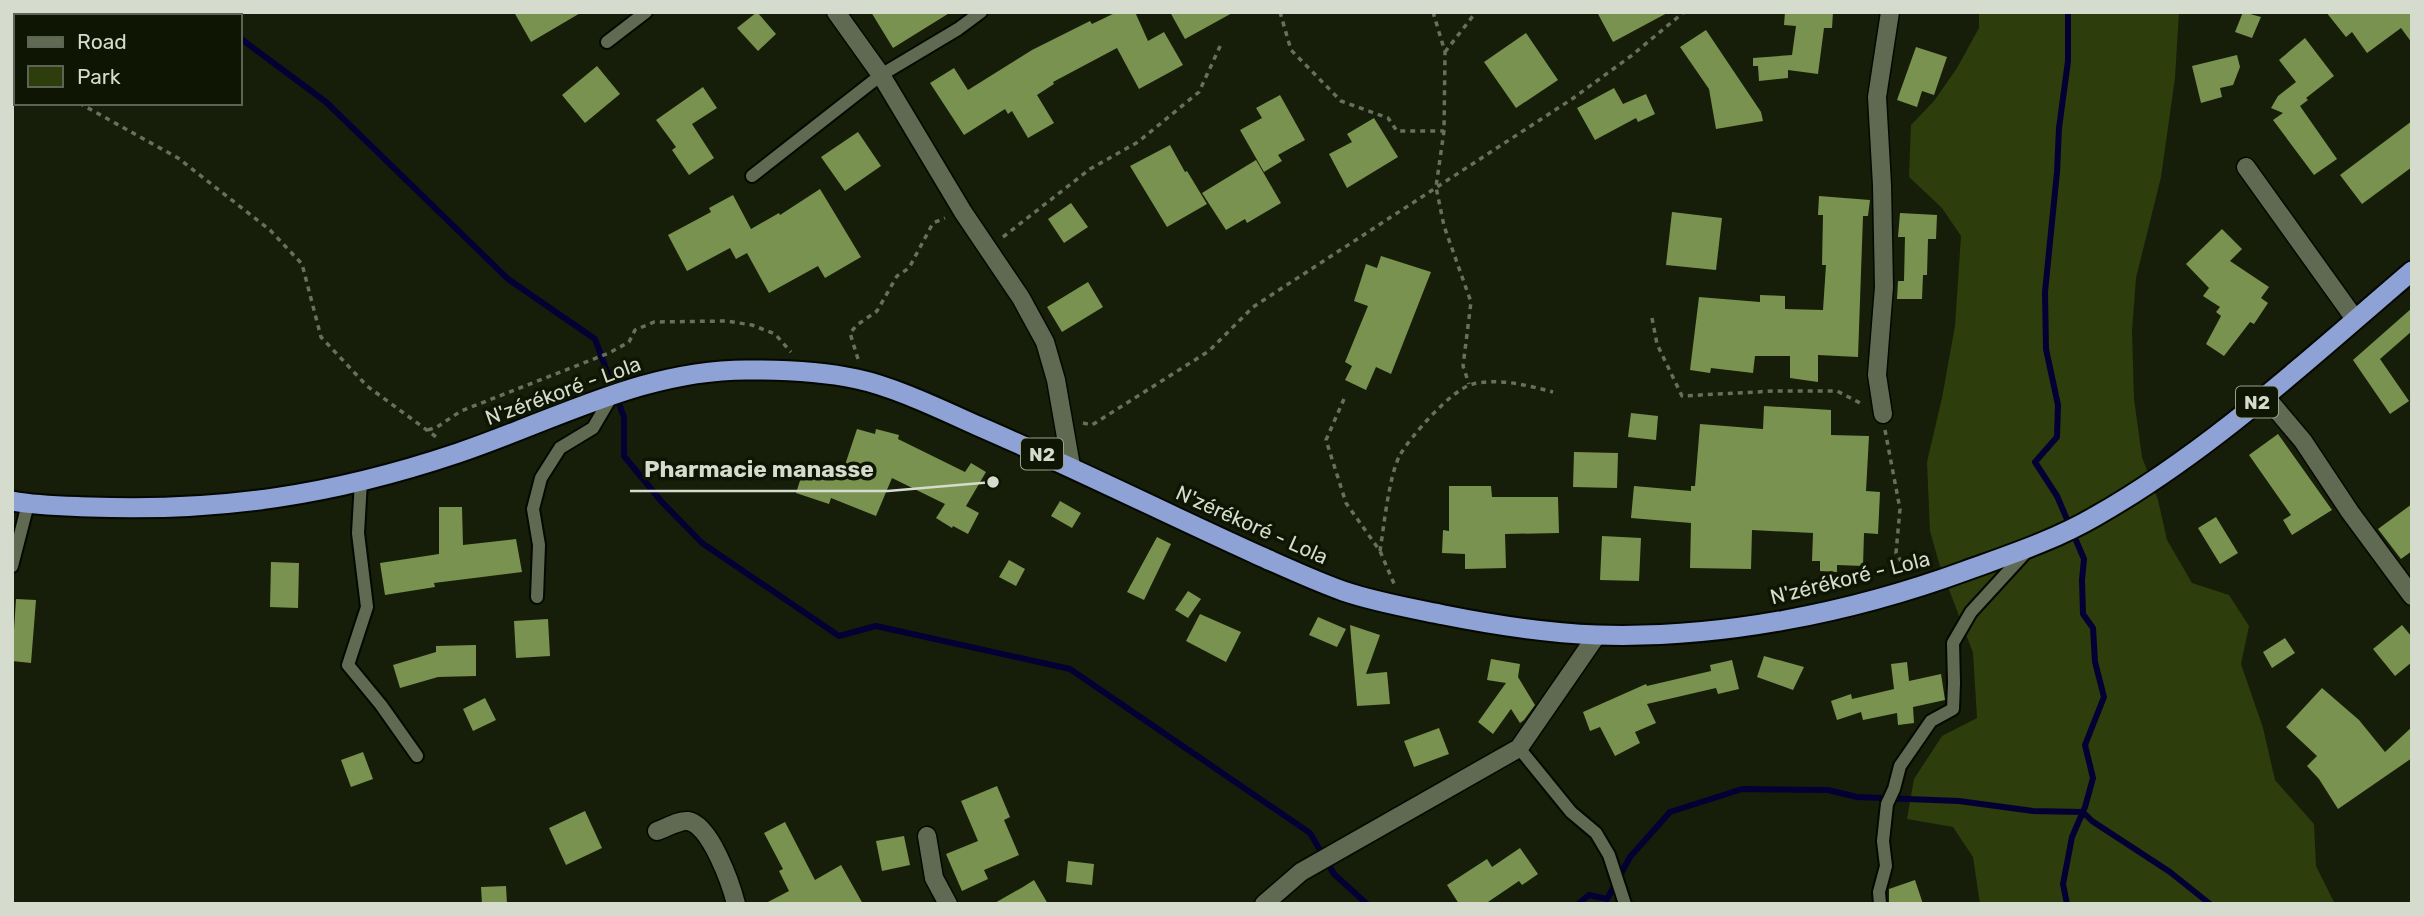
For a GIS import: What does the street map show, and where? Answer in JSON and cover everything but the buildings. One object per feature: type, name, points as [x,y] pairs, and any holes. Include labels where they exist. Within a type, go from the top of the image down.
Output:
[{"type":"highway","name":"N'zérékoré - Lola","points":[[20,503],[147,509],[222,506],[303,496],[457,453],[614,393],[690,373],[747,369],[809,372],[864,380],[935,408],[1071,466],[1273,562],[1345,591],[1404,607],[1502,626],[1597,635],[1683,632],[1798,618],[1917,588],[2031,547],[2090,520],[2145,487],[2265,396],[2312,359],[2355,319],[2410,277]]},
{"type":"street","points":[[836,12],[881,75],[963,212],[1021,298],[1045,342],[1056,380],[1071,466]]},
{"type":"street","points":[[1883,414],[1877,374],[1884,287],[1877,97],[1890,12]]},
{"type":"street","points":[[2246,167],[2355,319]]},
{"type":"street","points":[[2265,396],[2303,441],[2350,512],[2412,596]]},
{"type":"street","points":[[1264,904],[1300,872],[1519,748],[1597,635]]},
{"type":"street","points":[[657,831],[686,821],[697,825],[707,835],[736,904]]},
{"type":"street","points":[[927,836],[934,878],[948,904]]},
{"type":"lane","points":[[607,42],[646,12]]},
{"type":"lane","points":[[752,176],[881,75],[958,30],[981,12]]},
{"type":"lane","points":[[537,597],[539,545],[533,509],[541,478],[560,448],[593,428],[614,393]]},
{"type":"lane","points":[[361,481],[358,533],[367,607],[348,665],[382,705],[417,756]]},
{"type":"lane","points":[[12,566],[20,503]]},
{"type":"lane","points":[[1880,904],[1879,892],[1886,866],[1883,841],[1887,804],[1895,789],[1900,765],[1931,721],[1953,709],[1953,643],[1972,612],[2031,547]]},
{"type":"lane","points":[[1519,748],[1571,812],[1596,833],[1609,855],[1625,904]]},
{"type":"path","points":[[1280,12],[1291,50],[1340,101],[1388,118],[1397,131],[1444,131]]},
{"type":"path","points":[[1433,12],[1446,52],[1444,131],[1436,187],[1444,226],[1471,302],[1463,366],[1469,384]]},
{"type":"path","points":[[1446,52],[1476,12]]},
{"type":"path","points":[[1063,420],[1092,425],[1209,351],[1253,307],[1572,99],[1631,57],[1684,12]]},
{"type":"path","points":[[988,249],[1090,169],[1138,142],[1199,92],[1222,42]]},
{"type":"path","points":[[84,105],[178,158],[270,230],[302,264],[321,337],[367,386],[457,453]]},
{"type":"path","points":[[864,380],[850,333],[857,324],[877,311],[897,276],[909,268],[933,223],[963,212]]},
{"type":"path","points":[[1652,318],[1657,344],[1682,396],[1838,391],[1883,414],[1900,509],[1896,553],[1917,588]]},
{"type":"path","points":[[428,430],[461,411],[609,353],[629,342],[635,330],[654,321],[726,321],[752,325],[775,334],[809,372]]},
{"type":"path","points":[[1380,551],[1388,499],[1399,456],[1427,417],[1469,384],[1505,381],[1553,392]]},
{"type":"path","points":[[1345,398],[1326,440],[1346,503],[1380,551],[1404,607]]},
{"type":"green space","points":[[1979,12],[2179,12],[2175,78],[2161,177],[2136,278],[2132,331],[2134,399],[2142,457],[2158,500],[2167,540],[2192,583],[2229,595],[2249,626],[2241,664],[2263,728],[2275,780],[2314,824],[2316,866],[2335,904],[1980,904],[1973,857],[1953,827],[1907,819],[1914,779],[1942,736],[1977,718],[1973,653],[1939,563],[1930,531],[1927,462],[1955,326],[1961,236],[1942,208],[1909,177],[1911,125],[1934,101],[1957,68],[1979,28]]},
{"type":"waterway","points":[[2067,904],[2063,884],[2072,837],[2085,807],[2093,778],[2085,745],[2104,697],[2095,662],[2093,628],[2083,614],[2084,559],[2057,496],[2035,462],[2057,437],[2058,405],[2046,349],[2045,292],[2059,128],[2068,61],[2068,12]]},
{"type":"waterway","points":[[242,39],[326,102],[508,279],[595,339],[624,417],[624,456],[661,501],[702,543],[839,636],[876,626],[1070,669],[1310,833],[1334,874],[1367,904]]},
{"type":"waterway","points":[[1578,904],[1589,895],[1607,899],[1630,857],[1670,812],[1742,789],[1828,790],[1857,797],[1959,801],[2033,811],[2083,812],[2092,821],[2170,872],[2210,904]]},
{"type":"place","name":"Pharmacie manasse","points":[[993,482]]}]
